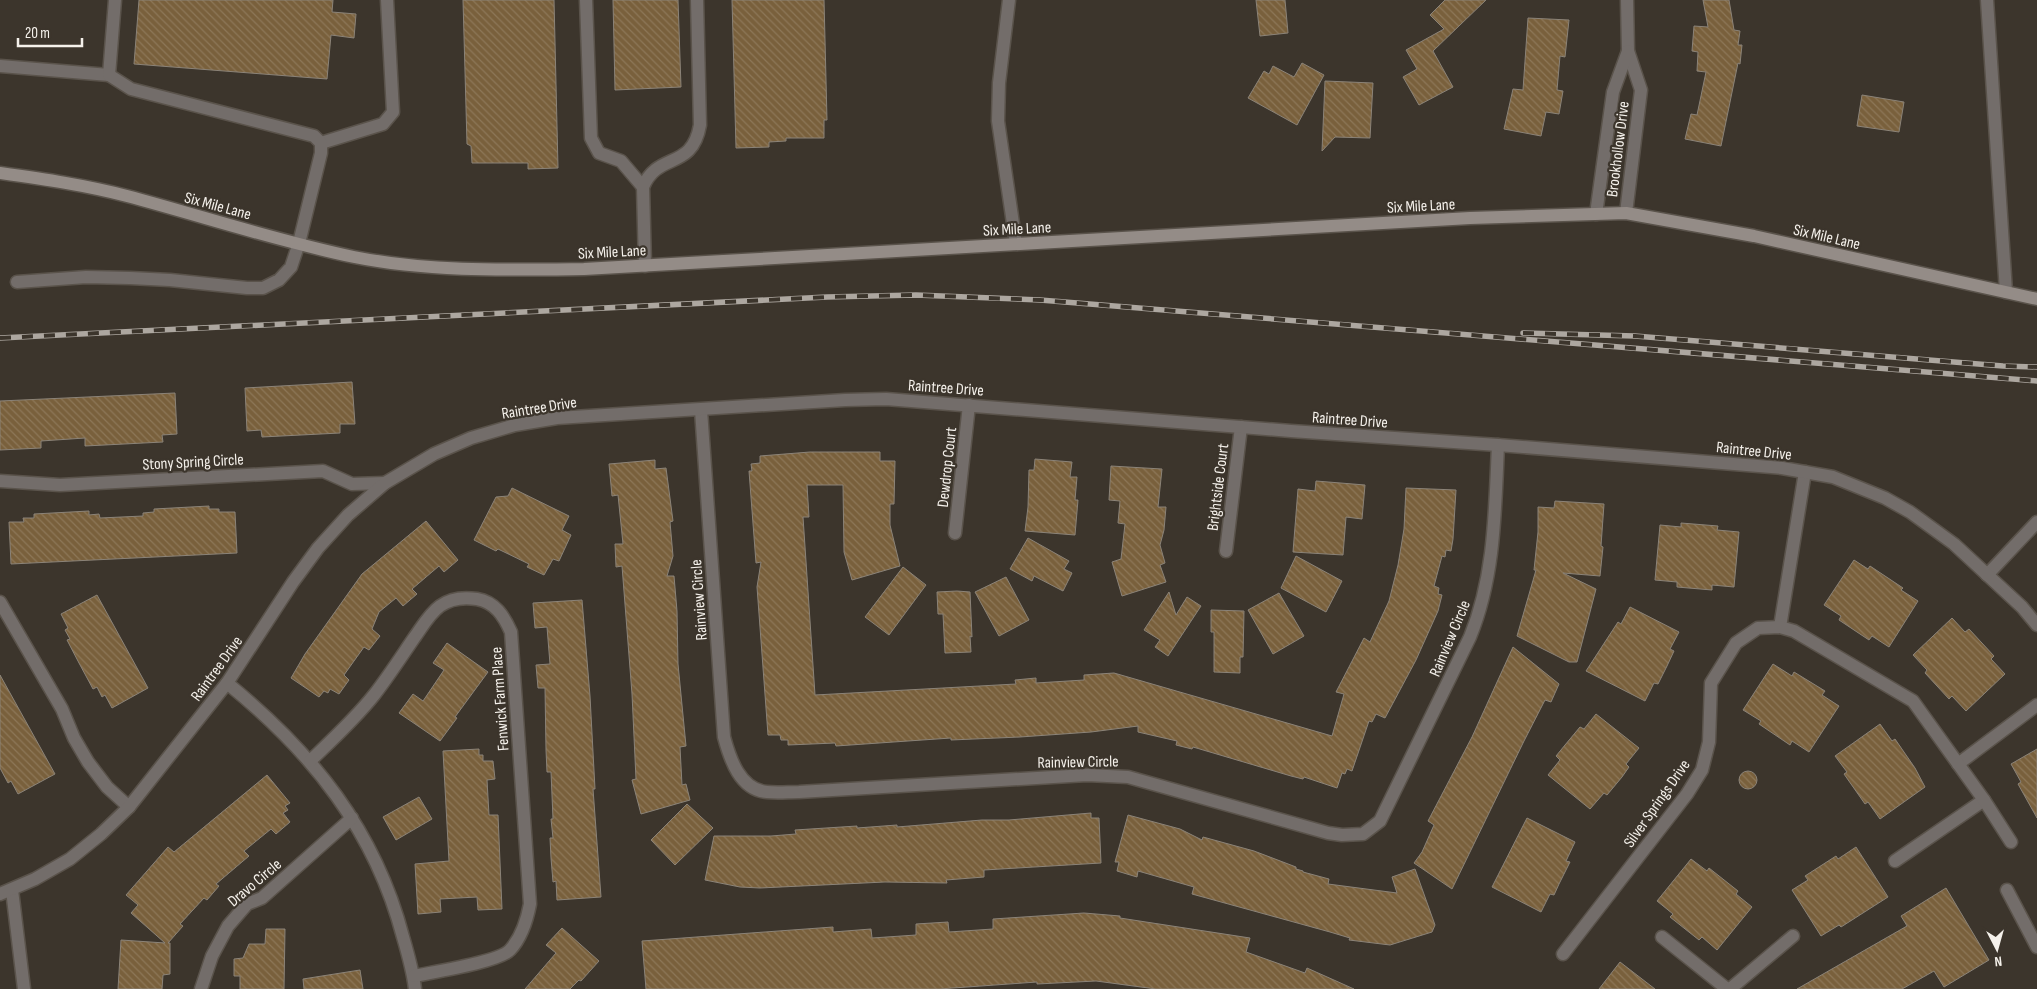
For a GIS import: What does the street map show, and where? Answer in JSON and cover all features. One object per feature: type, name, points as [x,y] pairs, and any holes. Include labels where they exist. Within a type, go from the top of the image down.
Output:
[{"type":"street","points":[[109,75],[115,0]]},
{"type":"street","points":[[321,143],[383,124],[393,112],[386,0]]},
{"type":"street","points":[[586,0],[591,138],[599,153],[621,161],[643,187]]},
{"type":"street","points":[[645,266],[643,187],[648,176],[656,168],[680,158],[691,149],[698,137],[700,124],[697,0]]},
{"type":"street","points":[[1009,0],[999,83],[998,121],[1016,244]]},
{"type":"street","name":"Brookhollow Drive","points":[[1626,213],[1641,90],[1628,51],[1627,0]]},
{"type":"street","points":[[1987,0],[2006,292]]},
{"type":"street","points":[[1596,214],[1614,92],[1628,51]]},
{"type":"street","points":[[0,66],[109,75],[130,89],[314,136],[321,143],[321,153],[299,243],[291,267],[279,280],[263,288],[130,278],[86,277],[17,282]]},
{"type":"street","name":"Six Mile Lane","points":[[0,173],[52,180],[126,196],[218,223],[354,257],[446,268],[500,270],[584,269],[1470,218],[1626,213],[1754,236],[2037,299]]},
{"type":"street","name":"Raintree Drive","points":[[6,892],[35,879],[70,858],[101,834],[129,808],[227,684],[293,582],[318,548],[348,515],[385,483],[434,454],[471,438],[515,425],[557,418],[886,399],[1782,468],[1833,477],[1886,498],[1910,512],[1954,544],[2022,607],[2037,625]]},
{"type":"street","name":"Dewdrop Court","points":[[955,533],[969,405]]},
{"type":"street","name":"Rainview Circle","points":[[701,410],[724,737],[736,771],[749,785],[765,792],[799,792],[1113,775],[1128,777],[1328,833],[1342,835],[1363,834],[1380,821],[1480,612],[1490,566],[1498,445]]},
{"type":"street","name":"Brightside Court","points":[[1226,551],[1241,427]]},
{"type":"street","name":"Stony Spring Circle","points":[[0,481],[60,485],[323,471],[352,484],[385,483]]},
{"type":"street","points":[[1780,627],[1805,472]]},
{"type":"street","points":[[1987,575],[2036,523]]},
{"type":"street","name":"Fenwick Farm Place","points":[[310,760],[358,715],[386,680],[430,615],[442,604],[454,599],[467,597],[482,600],[496,608],[504,618],[511,632],[530,904],[527,921],[510,951],[496,958],[414,982]]},
{"type":"street","points":[[0,602],[62,708],[74,738],[88,762],[107,787],[129,808]]},
{"type":"street","name":"Silver Springs Drive","points":[[1563,954],[1687,794],[1702,770],[1709,742],[1711,682],[1736,643],[1758,628],[1780,627],[1794,631],[1913,700],[1984,800],[2011,842]]},
{"type":"street","points":[[227,684],[275,724],[310,760],[352,818],[379,867],[397,912],[414,982]]},
{"type":"street","points":[[1958,764],[2037,705]]},
{"type":"street","points":[[1895,861],[1984,800]]},
{"type":"street","name":"Dravo Circle","points":[[201,989],[212,956],[228,926],[247,904],[262,898],[352,818]]},
{"type":"street","points":[[2007,890],[2037,947]]},
{"type":"street","points":[[6,892],[24,989]]},
{"type":"street","points":[[1662,937],[1728,989],[1792,936]]},
{"type":"building","points":[[139,0],[333,0],[332,12],[356,14],[354,38],[331,35],[327,79],[134,64]]},
{"type":"building","points":[[463,0],[554,0],[558,168],[528,169],[528,163],[472,163],[471,146],[467,144]]},
{"type":"building","points":[[613,0],[678,0],[681,87],[615,90]]},
{"type":"building","points":[[732,0],[824,0],[827,120],[824,120],[824,138],[786,138],[786,141],[769,142],[769,147],[736,148]]},
{"type":"building","points":[[1256,0],[1285,0],[1288,33],[1260,36]]},
{"type":"building","points":[[1445,0],[1486,0],[1433,51],[1453,87],[1419,105],[1403,77],[1417,69],[1406,50],[1444,29],[1430,15]]},
{"type":"building","points":[[1703,0],[1729,0],[1734,30],[1740,31],[1738,45],[1742,45],[1740,64],[1738,63],[1721,146],[1685,139],[1691,114],[1697,115],[1706,72],[1697,71],[1698,52],[1692,51],[1694,26],[1708,27]]},
{"type":"building","points":[[1528,18],[1569,20],[1565,57],[1560,56],[1557,90],[1563,91],[1559,114],[1546,112],[1541,136],[1504,129],[1513,89],[1523,90]]},
{"type":"building","points":[[1302,63],[1324,75],[1297,125],[1248,98],[1264,71],[1269,74],[1273,66],[1294,77]]},
{"type":"building","points":[[1325,81],[1373,83],[1370,138],[1335,137],[1322,151]]},
{"type":"building","points":[[1862,95],[1904,102],[1899,132],[1857,126]]},
{"type":"building","points":[[352,382],[355,424],[340,424],[340,433],[262,437],[261,430],[247,431],[245,388]]},
{"type":"building","points":[[175,393],[177,434],[162,435],[163,442],[85,446],[85,438],[41,441],[41,448],[0,450],[0,401]]},
{"type":"building","points":[[810,452],[880,452],[880,461],[895,461],[894,504],[890,504],[890,525],[900,566],[852,580],[844,552],[843,485],[807,485],[809,517],[803,517],[815,695],[1016,684],[1015,680],[1036,678],[1036,683],[1084,680],[1084,675],[1114,673],[1332,736],[1344,694],[1336,692],[1364,638],[1370,642],[1389,601],[1404,529],[1406,488],[1456,490],[1453,539],[1451,551],[1446,550],[1445,557],[1442,556],[1434,586],[1439,588],[1438,594],[1442,595],[1438,611],[1416,660],[1385,718],[1376,714],[1372,722],[1369,721],[1352,771],[1347,769],[1345,774],[1342,773],[1337,788],[1304,777],[1303,779],[1291,776],[1193,747],[1192,749],[1176,745],[1177,741],[1138,732],[1138,726],[1091,732],[1020,737],[951,740],[951,738],[836,746],[835,743],[788,745],[788,740],[781,740],[780,735],[768,735],[757,587],[761,562],[756,563],[749,471],[752,471],[751,464],[760,463],[760,456]]},
{"type":"building","points":[[1035,459],[1072,462],[1070,477],[1077,477],[1075,500],[1078,500],[1075,535],[1025,531],[1029,470],[1034,470]]},
{"type":"building","points":[[655,460],[655,469],[666,468],[673,521],[670,522],[673,556],[667,576],[674,576],[678,664],[686,746],[680,747],[682,785],[686,784],[690,800],[641,814],[632,780],[636,779],[632,694],[622,566],[616,567],[615,544],[623,544],[618,495],[612,496],[609,464]]},
{"type":"building","points":[[1111,466],[1162,469],[1158,507],[1166,507],[1164,530],[1160,545],[1165,563],[1160,565],[1166,582],[1122,596],[1112,562],[1121,559],[1125,524],[1118,523],[1120,501],[1109,500]]},
{"type":"building","points":[[1316,481],[1365,485],[1362,519],[1346,517],[1343,555],[1293,552],[1298,489],[1315,491]]},
{"type":"building","points":[[512,488],[569,516],[562,530],[571,535],[559,561],[553,559],[544,575],[527,567],[529,564],[474,540],[496,497],[508,496]]},
{"type":"building","points":[[1555,501],[1604,504],[1600,576],[1563,573],[1596,589],[1577,662],[1569,662],[1517,636],[1536,570],[1534,570],[1538,532],[1538,507],[1554,508]]},
{"type":"building","points":[[209,506],[209,509],[219,509],[219,512],[235,512],[237,553],[11,564],[9,522],[24,522],[23,518],[34,518],[34,514],[89,511],[89,515],[99,514],[100,518],[143,516],[143,513],[154,512],[154,509]]},
{"type":"building","points":[[426,521],[458,560],[444,572],[439,566],[412,589],[417,594],[403,606],[396,598],[379,612],[372,629],[380,636],[369,650],[364,647],[344,675],[349,680],[339,694],[330,689],[328,693],[324,691],[319,697],[291,678],[305,654],[362,574]]},
{"type":"building","points":[[1681,523],[1718,526],[1717,530],[1739,532],[1734,587],[1712,585],[1712,590],[1677,587],[1677,582],[1655,580],[1660,525],[1681,527]]},
{"type":"building","points":[[1028,538],[1069,561],[1064,569],[1072,573],[1063,591],[1034,576],[1032,581],[1010,569]]},
{"type":"building","points":[[1296,556],[1342,581],[1326,612],[1281,588]]},
{"type":"building","points":[[1854,560],[1868,569],[1870,566],[1903,588],[1901,590],[1918,601],[1889,647],[1872,636],[1869,640],[1839,620],[1841,616],[1824,605]]},
{"type":"building","points":[[903,567],[926,585],[889,635],[865,617]]},
{"type":"building","points":[[1006,577],[1029,620],[999,636],[975,592]]},
{"type":"building","points":[[937,592],[970,592],[971,652],[945,653],[943,614],[938,614]]},
{"type":"building","points":[[1169,592],[1176,615],[1187,597],[1201,606],[1168,656],[1155,647],[1160,640],[1144,630]]},
{"type":"building","points":[[1279,593],[1304,636],[1273,654],[1248,610]]},
{"type":"building","points":[[97,595],[148,688],[112,708],[105,695],[102,697],[97,687],[93,689],[67,640],[70,639],[65,630],[68,628],[61,614]]},
{"type":"building","points":[[582,600],[590,696],[595,789],[593,789],[601,897],[557,900],[556,881],[553,882],[551,858],[550,838],[553,838],[551,819],[553,819],[551,772],[547,772],[545,688],[538,688],[536,665],[550,664],[547,627],[535,628],[533,603]]},
{"type":"building","points":[[1630,607],[1679,632],[1670,649],[1674,651],[1667,666],[1658,684],[1654,683],[1645,701],[1586,671],[1618,622],[1621,624]]},
{"type":"building","points":[[1211,610],[1244,611],[1243,657],[1240,657],[1240,673],[1214,672],[1214,632],[1211,632]]},
{"type":"building","points":[[1952,618],[1965,632],[1969,629],[1994,656],[1991,659],[2005,674],[1966,711],[1952,696],[1949,699],[1925,673],[1927,670],[1913,655]]},
{"type":"building","points":[[447,643],[488,672],[440,741],[399,713],[413,694],[423,701],[444,670],[433,663]]},
{"type":"building","points":[[1513,647],[1559,684],[1551,702],[1545,700],[1452,889],[1414,863],[1422,852],[1434,825],[1428,821],[1472,737]]},
{"type":"building","points":[[1773,664],[1792,676],[1794,672],[1825,691],[1822,695],[1839,706],[1809,752],[1792,741],[1790,745],[1759,724],[1761,721],[1743,710]]},
{"type":"building","points":[[0,675],[55,774],[18,794],[11,781],[8,783],[0,768]]},
{"type":"building","points":[[1596,714],[1639,748],[1626,764],[1629,767],[1622,777],[1607,795],[1604,793],[1590,809],[1548,775],[1560,760],[1556,756],[1580,727],[1584,729]]},
{"type":"building","points":[[1880,724],[1892,741],[1895,739],[1915,768],[1925,787],[1880,819],[1868,802],[1865,804],[1844,774],[1847,772],[1835,756]]},
{"type":"building","points":[[479,749],[479,755],[483,755],[483,761],[493,761],[495,779],[487,780],[489,815],[498,815],[502,909],[478,910],[477,897],[440,899],[441,912],[418,914],[415,864],[449,861],[443,751]]},
{"type":"building","points":[[2037,749],[2037,818],[2018,784],[2021,782],[2011,764]]},
{"type":"building","points":[[1748,771],[1755,773],[1757,780],[1755,787],[1748,789],[1741,787],[1739,780],[1741,773]]},
{"type":"building","points":[[267,775],[290,803],[285,806],[288,810],[283,813],[290,822],[276,834],[271,829],[244,851],[249,856],[216,884],[219,886],[207,900],[204,898],[180,924],[183,926],[168,943],[170,943],[170,974],[163,975],[162,989],[118,989],[121,940],[165,943],[131,913],[138,905],[126,895],[168,847],[174,852]]},
{"type":"building","points":[[419,797],[432,819],[396,840],[383,817]]},
{"type":"building","points":[[687,804],[713,828],[675,865],[651,840]]},
{"type":"building","points":[[1091,813],[1091,818],[1099,818],[1101,863],[984,870],[984,877],[946,880],[947,883],[885,882],[760,888],[740,887],[705,880],[714,836],[771,836],[796,834],[795,830],[857,826],[857,828],[897,825],[897,827]]},
{"type":"building","points":[[1128,815],[1180,829],[1202,840],[1203,837],[1254,851],[1296,867],[1296,869],[1303,872],[1329,879],[1328,884],[1397,893],[1392,877],[1415,869],[1435,925],[1432,932],[1390,945],[1349,940],[1350,938],[1330,932],[1192,894],[1194,887],[1138,871],[1137,877],[1117,871],[1119,862],[1115,862]]},
{"type":"building","points":[[1527,818],[1575,842],[1566,861],[1570,862],[1554,895],[1550,894],[1541,912],[1492,887]]},
{"type":"building","points":[[1856,847],[1888,897],[1841,927],[1839,925],[1821,936],[1792,890],[1808,880],[1805,876],[1836,856],[1838,859]]},
{"type":"building","points":[[1691,859],[1707,871],[1709,868],[1738,891],[1736,894],[1752,907],[1717,950],[1702,937],[1699,940],[1670,917],[1673,914],[1657,901]]},
{"type":"building","points":[[1946,888],[1989,960],[1944,987],[1934,971],[1902,989],[1797,989],[1907,926],[1901,916]]},
{"type":"building","points":[[1084,913],[1120,916],[1120,918],[1250,938],[1246,952],[1305,973],[1307,968],[1354,989],[1156,989],[1096,981],[1037,984],[1037,982],[939,989],[646,989],[642,941],[833,927],[833,932],[871,929],[872,938],[916,935],[916,924],[948,922],[949,932],[993,929],[993,919]]},
{"type":"building","points":[[562,928],[599,961],[581,981],[579,980],[570,989],[525,989],[556,953],[546,945]]},
{"type":"building","points":[[266,929],[285,929],[284,989],[240,989],[240,976],[234,976],[234,959],[243,958],[249,944],[265,944]]},
{"type":"building","points":[[1620,962],[1655,989],[1599,989]]},
{"type":"building","points":[[360,970],[363,989],[304,989],[303,979]]},
{"type":"railway","points":[[0,338],[827,297],[916,295],[1040,300],[2037,381]]},
{"type":"railway","points":[[1523,333],[1635,336],[2003,366],[2037,367]]}]
